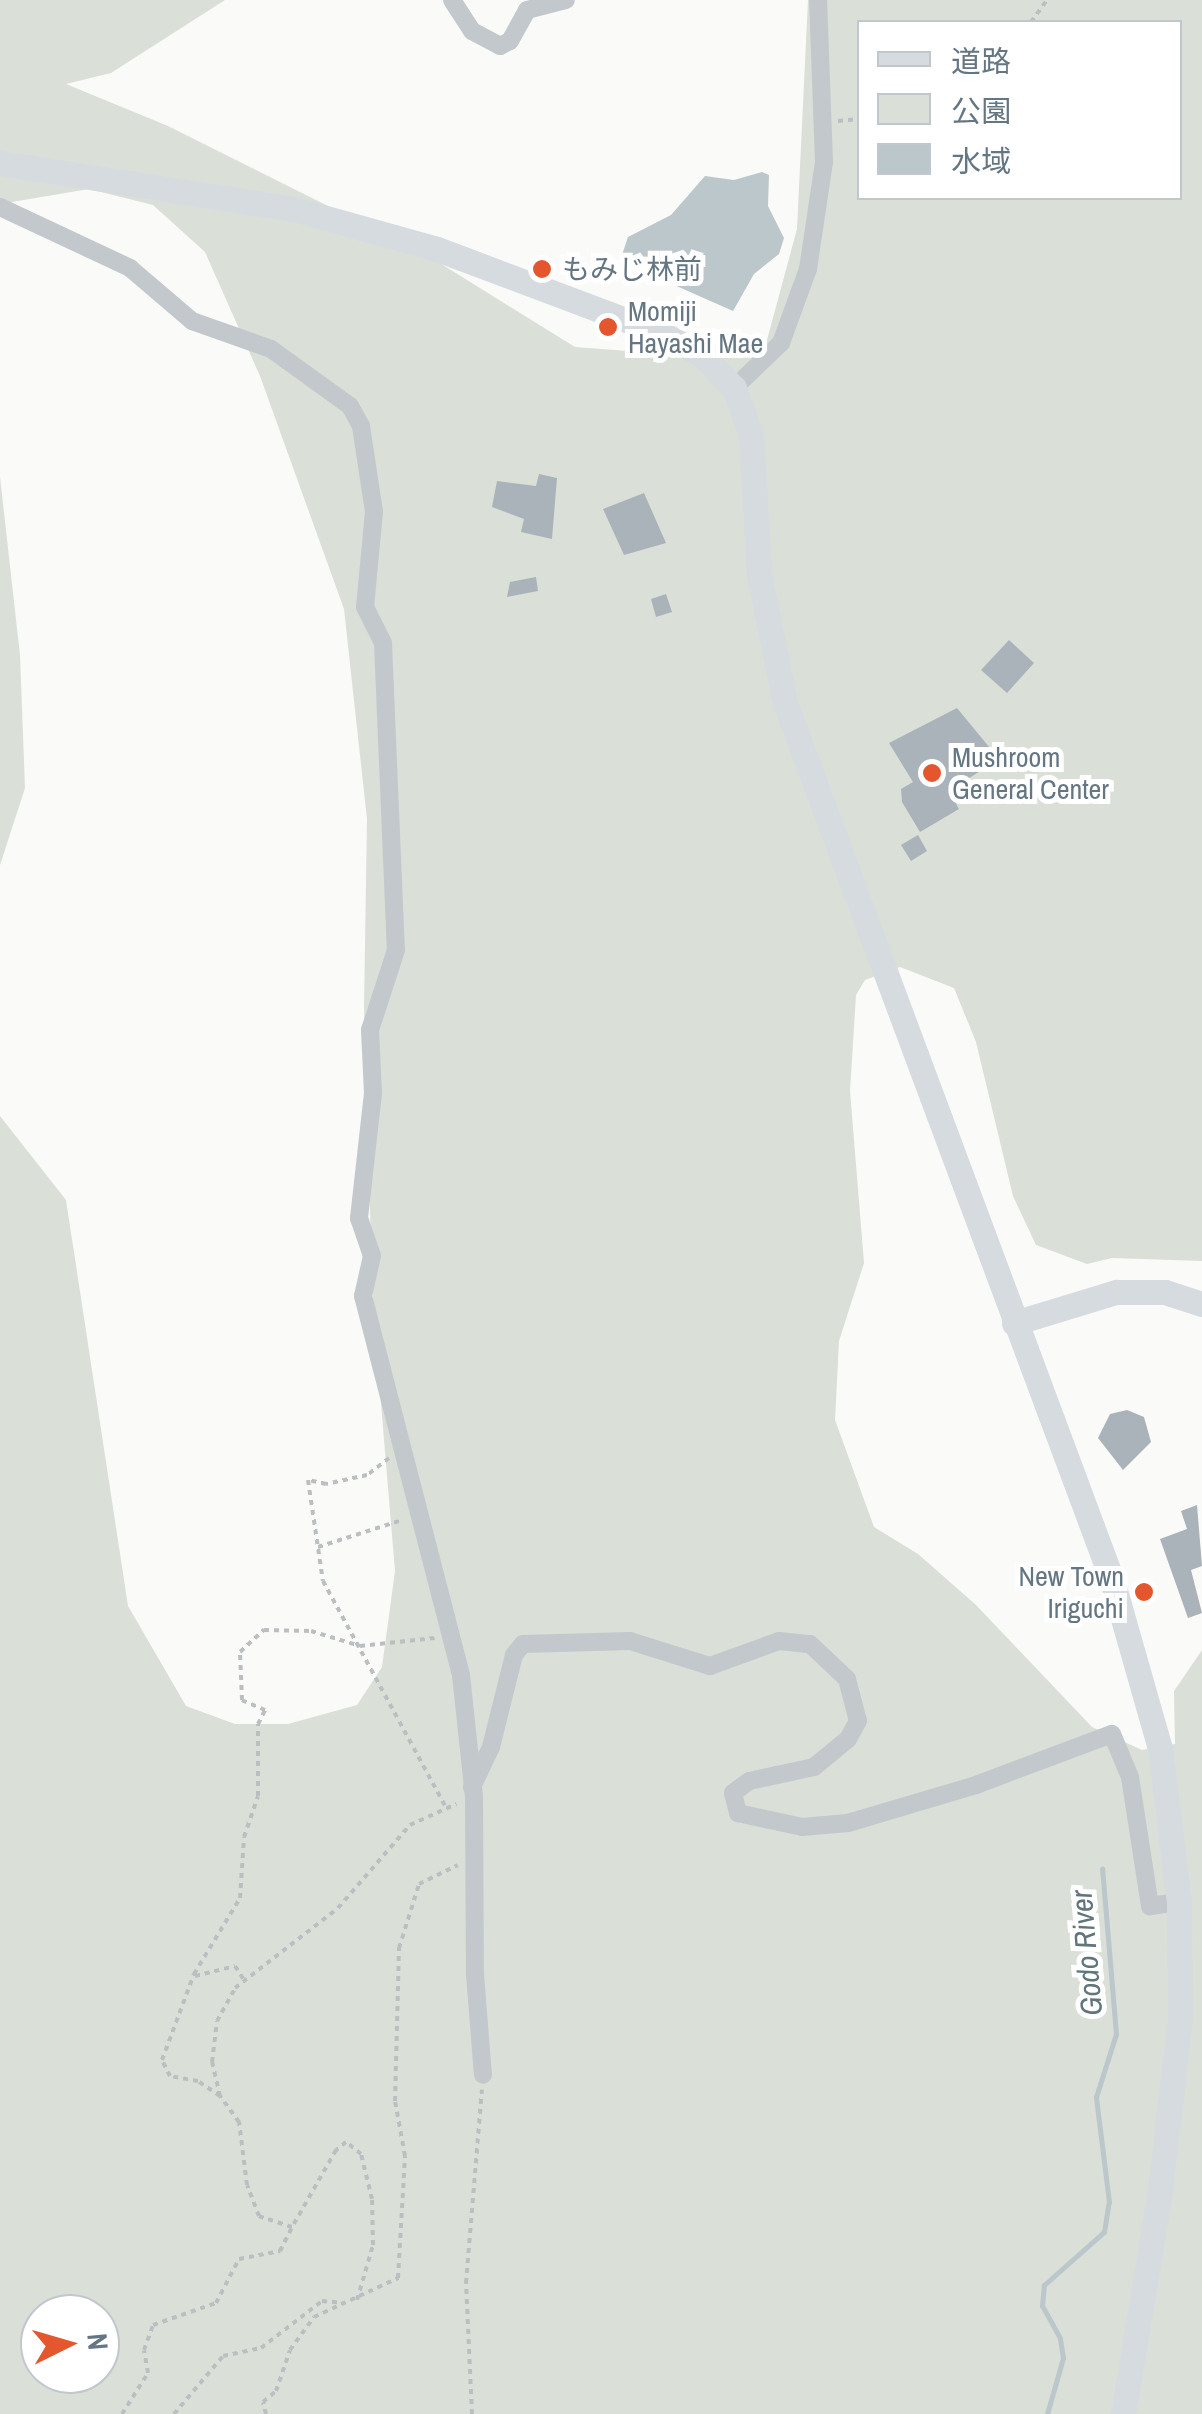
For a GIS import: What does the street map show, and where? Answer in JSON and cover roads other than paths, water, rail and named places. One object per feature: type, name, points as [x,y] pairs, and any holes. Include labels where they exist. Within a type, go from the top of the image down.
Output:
[{"type":"street","points":[[452,0],[472,31],[500,46],[510,41],[527,10],[566,0]]},
{"type":"street","points":[[734,388],[790,328],[808,269],[824,162],[818,0]]},
{"type":"street","points":[[0,163],[310,214],[437,249],[650,329],[702,355],[734,388],[752,435],[759,574],[785,704],[1135,1653],[1160,1748],[1178,1902],[1180,2016],[1172,2099],[1123,2414]]},
{"type":"street","points":[[0,207],[130,268],[192,322],[271,349],[357,416],[374,512],[364,592],[383,643],[396,950],[370,1030],[373,1093],[359,1218],[372,1250],[364,1305],[385,1363],[399,1451],[422,1517],[452,1635],[473,1792],[472,1858],[483,2074]]},
{"type":"street","points":[[1014,1323],[1116,1292],[1165,1292],[1202,1304]]},
{"type":"street","points":[[473,1792],[492,1747],[514,1655],[523,1644],[630,1641],[710,1666],[779,1641],[810,1644],[848,1679],[858,1721],[848,1739],[814,1766],[749,1780],[733,1793],[738,1813],[802,1827],[848,1823],[976,1785],[1112,1734],[1130,1777],[1150,1906],[1178,1902]]},
{"type":"water","points":[[762,172],[769,175],[768,206],[784,238],[779,254],[754,274],[733,311],[620,261],[628,237],[671,215],[705,176],[734,180]]},
{"type":"waterway","name":"Godo River","points":[[1047,2414],[1063,2358],[1060,2338],[1042,2306],[1044,2285],[1104,2232],[1109,2202],[1096,2097],[1116,2034],[1102,1869]]},
{"type":"place","name":"もみじ林前","points":[[542,269]]},
{"type":"place","name":"Momiji Hayashi Mae","points":[[608,327]]},
{"type":"place","name":"Mushroom General Center","points":[[932,773]]},
{"type":"place","name":"New Town Iriguchi","points":[[1144,1592]]}]
